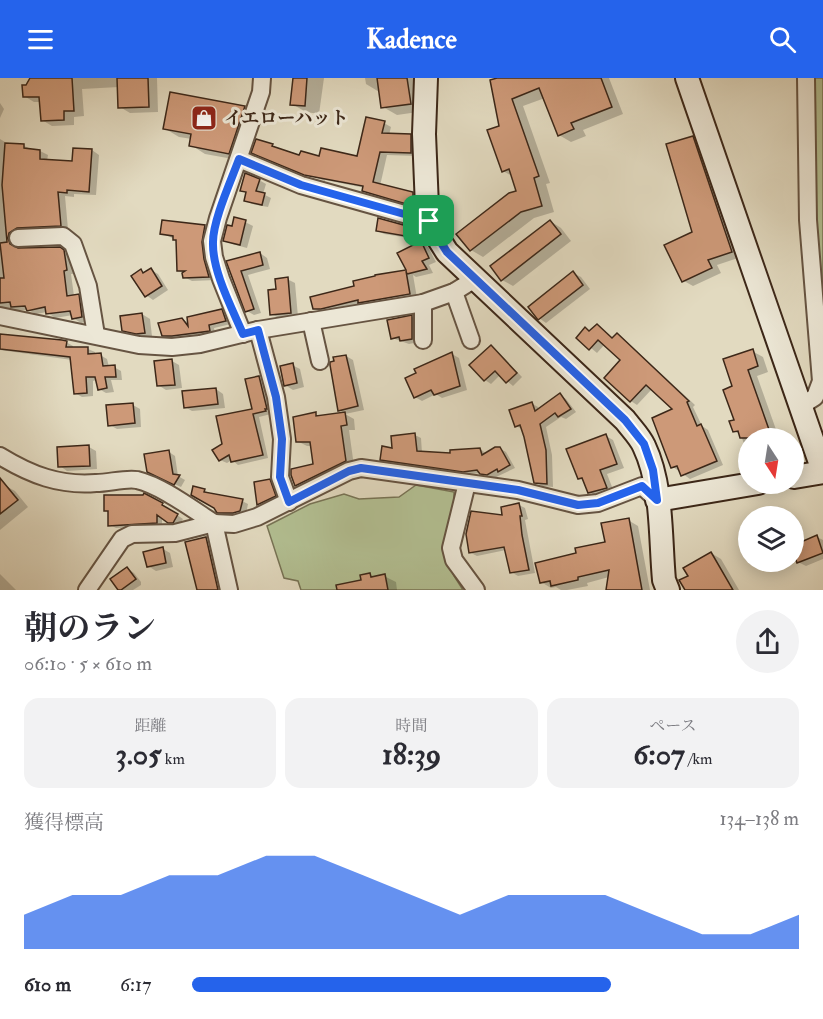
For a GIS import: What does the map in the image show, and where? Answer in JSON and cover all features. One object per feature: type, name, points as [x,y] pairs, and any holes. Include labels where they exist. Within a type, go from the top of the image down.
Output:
[{"type":"street","points":[[262,78],[261,92],[212,241],[221,279],[250,332],[276,397],[282,439],[280,477],[289,502]]},
{"type":"street","points":[[426,78],[424,134],[429,221],[447,252],[625,420],[644,444],[653,470],[664,580],[668,590]]},
{"type":"street","points":[[687,78],[823,472],[804,475]]},
{"type":"street","points":[[801,406],[815,397],[821,381],[808,220],[806,78]]},
{"type":"street","points":[[239,159],[301,185],[429,221]]},
{"type":"street","points":[[18,238],[63,236],[69,239],[88,286],[96,335]]},
{"type":"street","points":[[0,316],[139,345],[172,347],[200,344],[250,332],[423,303],[454,292],[475,279]]},
{"type":"street","points":[[454,292],[471,340]]},
{"type":"street","points":[[423,303],[423,340]]},
{"type":"street","points":[[311,321],[320,361]]},
{"type":"street","points":[[0,456],[29,473],[58,482],[82,484],[135,480],[152,485],[214,523],[229,590]]},
{"type":"street","points":[[92,588],[122,539],[132,534],[175,533],[214,523],[234,524],[257,517],[349,471],[361,468],[518,490],[578,505],[598,503],[642,486],[657,500]]},
{"type":"street","points":[[467,483],[451,548],[454,560],[476,590]]},
{"type":"street","points":[[657,500],[738,486]]},
{"type":"green space","points":[[810,78],[823,78],[823,329],[810,130]]},
{"type":"green space","points":[[416,485],[454,492],[447,559],[463,590],[301,590],[298,581],[284,578],[267,526],[310,504],[344,494],[359,499],[399,497]]},
{"type":"building","points":[[30,78],[72,78],[74,111],[64,111],[64,120],[41,121],[39,97],[23,97],[22,85],[26,85]]},
{"type":"building","points":[[117,78],[148,78],[149,107],[118,108]]},
{"type":"building","points":[[293,78],[307,78],[305,106],[290,105]]},
{"type":"building","points":[[377,78],[407,78],[411,104],[381,108]]},
{"type":"building","points":[[497,78],[601,78],[612,107],[571,123],[574,129],[558,136],[539,88],[512,99],[539,176],[534,178],[542,206],[521,212],[470,251],[456,234],[509,193],[516,191],[509,169],[502,172],[487,130],[499,126],[490,80]]},
{"type":"building","name":"イエローハット","points":[[170,92],[245,106],[229,154],[189,146],[191,134],[163,129]]},
{"type":"building","points":[[366,117],[385,121],[382,133],[411,134],[411,153],[380,152],[373,182],[413,192],[413,206],[362,191],[363,186],[304,175],[251,153],[256,139],[299,155],[301,151],[319,156],[321,148],[357,156]]},
{"type":"building","points":[[693,136],[732,252],[708,260],[712,268],[682,282],[664,245],[692,232],[666,144]]},
{"type":"building","points":[[5,143],[24,144],[24,148],[40,150],[40,159],[72,161],[73,148],[92,149],[89,192],[67,190],[67,193],[58,192],[61,226],[17,228],[9,233],[8,238],[10,244],[18,248],[60,247],[64,250],[67,296],[79,294],[82,317],[72,319],[70,311],[46,314],[45,307],[27,311],[25,306],[11,307],[10,302],[0,303],[0,278],[4,278],[0,243],[7,242],[2,185]]},
{"type":"building","points":[[245,173],[260,179],[256,191],[265,193],[262,205],[244,201],[246,192],[240,191]]},
{"type":"building","points":[[234,217],[246,220],[240,245],[223,241],[227,225],[232,226]]},
{"type":"building","points":[[378,218],[418,229],[423,239],[376,231]]},
{"type":"building","points":[[162,220],[205,225],[202,242],[209,277],[183,278],[182,273],[185,271],[177,271],[176,240],[173,240],[173,236],[160,234]]},
{"type":"building","points":[[550,220],[561,234],[501,281],[490,266]]},
{"type":"building","points":[[421,241],[429,258],[422,261],[427,269],[407,274],[406,271],[410,294],[358,303],[358,300],[313,309],[310,297],[354,286],[353,281],[406,270],[397,253]]},
{"type":"building","points":[[260,252],[263,265],[241,271],[254,309],[245,312],[226,261]]},
{"type":"building","points":[[151,268],[162,286],[145,297],[131,276],[141,269],[143,273]]},
{"type":"building","points":[[573,271],[583,285],[538,320],[528,307]]},
{"type":"building","points":[[288,277],[291,313],[270,315],[268,290],[276,289],[275,279]]},
{"type":"building","points":[[222,309],[226,321],[209,325],[210,331],[162,336],[158,323],[182,318],[188,326],[187,317]]},
{"type":"building","points":[[142,313],[145,333],[122,331],[120,316]]},
{"type":"building","points":[[412,315],[412,339],[400,341],[399,337],[391,339],[387,320]]},
{"type":"building","points":[[597,324],[612,338],[617,333],[689,401],[687,402],[697,426],[701,424],[717,461],[681,476],[677,466],[671,468],[652,418],[672,409],[646,385],[630,402],[604,378],[620,360],[598,340],[589,350],[576,338],[585,327],[589,331]]},
{"type":"building","points":[[0,334],[62,340],[67,341],[66,347],[88,347],[88,354],[101,353],[103,366],[115,365],[116,377],[105,377],[107,388],[98,390],[95,377],[86,377],[87,393],[74,394],[70,357],[0,349]]},
{"type":"building","points":[[491,345],[517,373],[506,383],[495,371],[484,381],[469,365]]},
{"type":"building","points":[[753,349],[758,366],[748,370],[768,428],[738,428],[738,431],[733,432],[729,421],[734,420],[723,390],[732,386],[723,359]]},
{"type":"building","points":[[452,352],[460,386],[434,395],[431,390],[414,398],[405,378],[416,373],[414,369]]},
{"type":"building","points":[[346,355],[358,406],[338,411],[330,362],[334,361],[333,357]]},
{"type":"building","points":[[172,359],[175,385],[157,386],[154,361]]},
{"type":"building","points":[[293,363],[297,383],[284,386],[280,366]]},
{"type":"building","points":[[259,376],[267,409],[253,414],[263,455],[231,462],[229,455],[219,461],[212,450],[222,444],[216,416],[252,409],[245,379]]},
{"type":"building","points":[[216,388],[218,404],[184,408],[182,391]]},
{"type":"building","points":[[560,393],[571,409],[558,417],[555,413],[540,424],[546,450],[547,484],[534,483],[520,425],[515,427],[509,410],[532,402],[535,411]]},
{"type":"building","points":[[133,403],[135,423],[108,426],[106,405]]},
{"type":"building","points":[[316,412],[316,416],[345,412],[347,425],[341,426],[346,461],[295,486],[291,469],[313,464],[310,442],[296,442],[293,417]]},
{"type":"building","points":[[415,433],[417,451],[450,453],[450,450],[480,448],[482,455],[495,447],[500,447],[510,465],[487,475],[480,474],[477,470],[463,472],[380,460],[382,446],[392,448],[391,436]]},
{"type":"building","points":[[606,434],[617,464],[600,470],[607,488],[588,493],[582,478],[578,479],[566,449]]},
{"type":"building","points":[[89,445],[90,466],[58,467],[57,447]]},
{"type":"building","points":[[169,450],[173,474],[180,475],[174,485],[147,472],[144,454]]},
{"type":"building","points":[[0,478],[18,500],[0,514]]},
{"type":"building","points":[[270,479],[276,496],[257,505],[254,482]]},
{"type":"building","points":[[193,486],[205,489],[204,492],[243,499],[240,511],[217,513],[214,508],[191,495]]},
{"type":"building","points":[[144,493],[178,514],[173,523],[168,523],[157,515],[157,523],[108,526],[108,511],[104,511],[104,495],[143,495]]},
{"type":"building","points":[[519,503],[529,570],[510,573],[504,547],[469,553],[466,534],[471,511],[502,515],[501,507]]},
{"type":"building","points":[[629,518],[642,590],[606,590],[609,570],[551,586],[550,581],[540,583],[535,563],[576,553],[575,548],[605,542],[601,523]]},
{"type":"building","points":[[817,535],[823,553],[804,560],[804,541]]},
{"type":"building","points":[[206,537],[218,590],[197,590],[185,542]]},
{"type":"building","points":[[163,547],[166,563],[147,567],[143,552]]},
{"type":"building","points":[[711,552],[733,590],[685,590],[679,580],[688,576],[683,568]]},
{"type":"building","points":[[127,567],[136,579],[118,590],[110,579]]},
{"type":"building","points":[[370,573],[371,577],[385,574],[388,590],[337,590],[336,585],[361,580],[360,575]]},
{"type":"place","name":"イエローハット","points":[[204,118]]},
{"type":"route","points":[[239,159],[301,185],[340,198],[429,221],[447,252],[625,420],[644,444],[653,470],[657,500],[642,486],[598,503],[578,505],[518,490],[361,468],[349,471],[289,502],[280,477],[282,439],[276,397],[258,330],[243,334],[214,257],[212,241],[239,159]]}]
